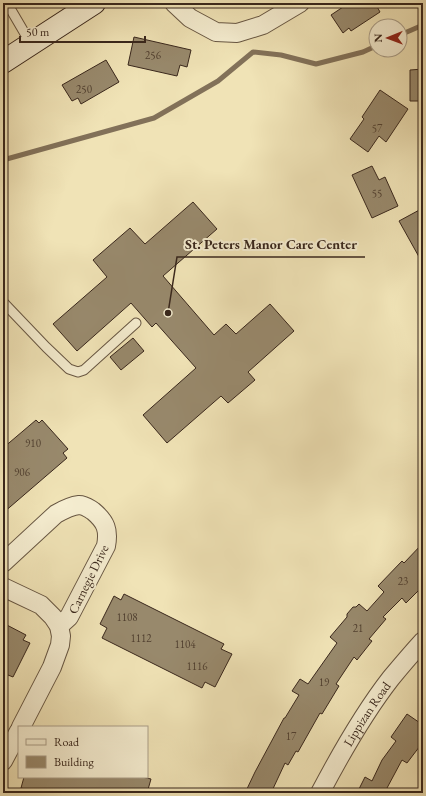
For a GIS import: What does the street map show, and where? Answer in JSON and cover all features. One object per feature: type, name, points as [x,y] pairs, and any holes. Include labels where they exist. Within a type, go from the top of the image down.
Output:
[{"type":"main road","points":[[3,62],[94,3]]},
{"type":"street","points":[[174,3],[190,18],[216,32],[238,33],[263,25],[300,3]]},
{"type":"street","name":"Carnegie Drive","points":[[3,563],[56,514],[66,508],[78,505],[85,506],[99,516],[107,529],[108,537],[106,546],[69,617],[59,626],[61,636],[60,645],[55,660],[22,726]]},
{"type":"street","points":[[3,588],[41,605],[53,617],[59,626]]},
{"type":"street","name":"Lippizan Road","points":[[320,793],[337,760],[360,722],[390,679],[423,641]]},
{"type":"street","points":[[3,761],[18,732]]},
{"type":"lane","points":[[7,3],[30,44]]},
{"type":"lane","points":[[3,302],[69,369],[78,372],[84,370],[136,323]]},
{"type":"building","points":[[349,3],[375,3],[380,12],[371,18],[368,18],[368,20],[351,31],[349,28],[343,33],[331,15]]},
{"type":"building","points":[[134,37],[191,50],[187,67],[180,65],[177,76],[128,65]]},
{"type":"building","points":[[106,60],[119,82],[81,104],[78,98],[72,101],[62,85]]},
{"type":"building","points":[[423,69],[423,101],[410,101],[410,70]]},
{"type":"building","points":[[380,90],[408,109],[386,142],[379,136],[368,152],[350,139],[364,119],[362,117]]},
{"type":"building","points":[[372,166],[379,180],[385,177],[398,206],[372,218],[352,175]]},
{"type":"building","points":[[193,202],[217,229],[163,276],[214,335],[226,324],[236,334],[270,304],[294,331],[248,372],[255,380],[228,403],[221,396],[167,443],[143,415],[196,368],[156,323],[152,327],[131,303],[77,351],[53,324],[107,277],[93,260],[130,228],[145,244]]},
{"type":"building","points":[[423,208],[423,264],[399,221]]},
{"type":"building","points":[[133,338],[144,351],[121,370],[110,357]]},
{"type":"building","points":[[36,420],[39,423],[42,420],[68,449],[63,453],[67,458],[3,513],[3,448]]},
{"type":"building","points":[[423,543],[423,586],[406,603],[402,598],[383,617],[386,619],[369,639],[372,641],[357,660],[354,657],[336,684],[339,686],[322,714],[320,713],[298,752],[296,751],[288,765],[285,763],[271,793],[245,793],[284,718],[299,695],[292,691],[300,679],[308,684],[337,643],[330,637],[347,617],[347,614],[353,607],[356,607],[359,604],[367,611],[384,592],[378,586],[402,561],[404,563]]},
{"type":"building","points":[[124,594],[224,644],[221,649],[232,654],[215,687],[205,682],[202,688],[102,638],[107,628],[100,624],[114,596],[121,600]]},
{"type":"building","points":[[3,623],[26,635],[23,640],[30,643],[13,677],[3,673]]},
{"type":"building","points":[[407,714],[423,725],[423,742],[407,763],[402,760],[387,788],[397,793],[357,793],[365,777],[372,781],[382,760],[396,741],[391,737]]},
{"type":"building","points":[[24,778],[151,779],[147,793],[31,793],[31,790],[21,788]]},
{"type":"waterway","points":[[408,32],[423,25]]},
{"type":"waterway","points":[[3,160],[154,118],[218,81],[253,52],[281,55],[316,64],[368,50]]},
{"type":"place","name":"St. Peters Manor Care Center","points":[[168,313]]}]
